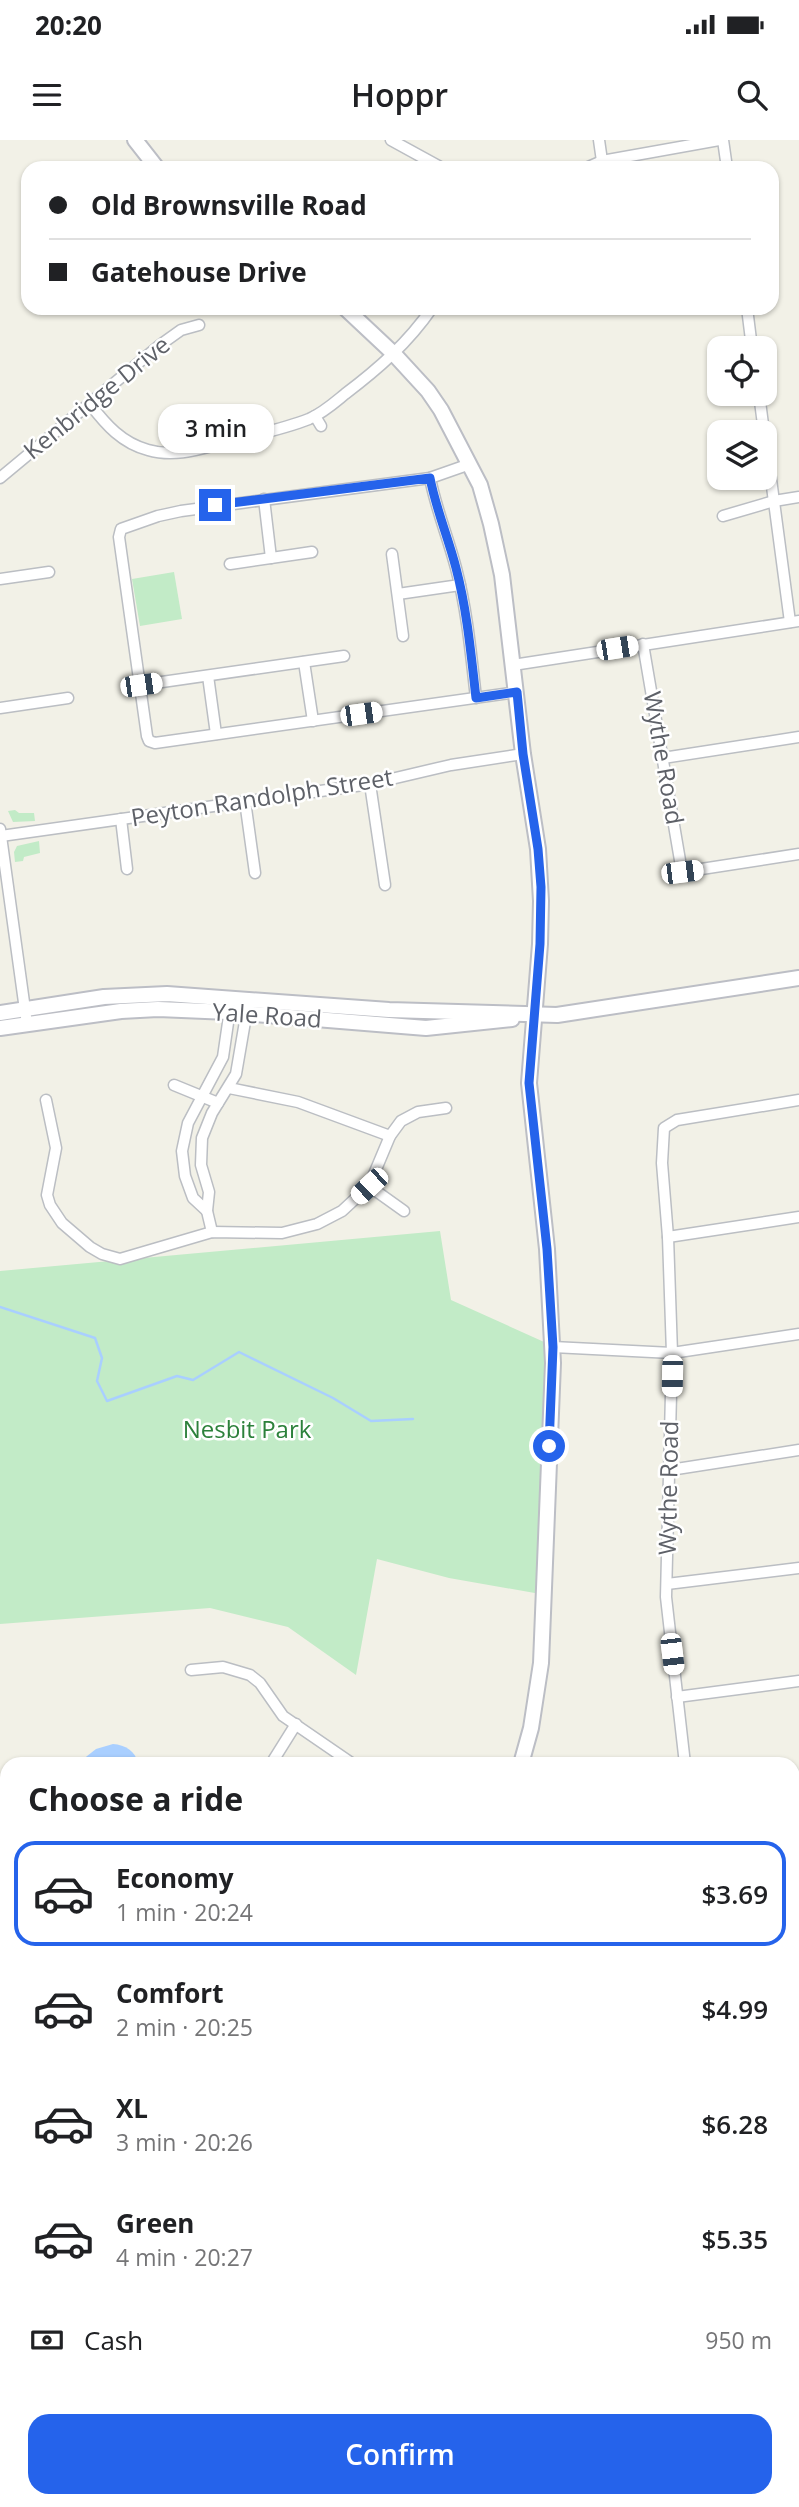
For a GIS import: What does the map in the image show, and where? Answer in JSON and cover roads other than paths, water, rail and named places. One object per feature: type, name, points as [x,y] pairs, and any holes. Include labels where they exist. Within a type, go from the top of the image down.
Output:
[{"type":"main road","points":[[135,140],[152,161]]},
{"type":"main road","points":[[352,315],[418,378],[435,401],[480,485],[502,575],[523,754],[537,840],[541,887],[540,944],[529,1083],[547,1249],[553,1347],[546,1595],[541,1663],[531,1728],[523,1757]]},
{"type":"main road","name":"Yale Road","points":[[0,1013],[125,995],[167,994],[247,1006],[478,1011],[534,1015],[586,1012],[799,978]]},
{"type":"main road","name":"Yale Road","points":[[0,1028],[121,1011],[230,1005]]},
{"type":"street","points":[[391,140],[429,161]]},
{"type":"street","points":[[599,140],[602,161],[721,140],[726,161]]},
{"type":"street","points":[[90,404],[105,424],[119,436],[140,447],[167,453],[200,449],[315,416],[394,354],[427,315]]},
{"type":"street","points":[[748,315],[750,336]]},
{"type":"street","name":"Kenbridge Drive","points":[[0,478],[172,336],[199,325]]},
{"type":"street","points":[[315,416],[321,426]]},
{"type":"street","points":[[470,464],[430,478],[169,513],[121,529],[118,537],[149,741],[155,743],[517,692]]},
{"type":"street","points":[[430,478],[437,512],[460,585],[476,698]]},
{"type":"street","points":[[513,665],[794,622],[773,490]]},
{"type":"street","points":[[723,516],[774,500],[799,497]]},
{"type":"street","points":[[264,499],[271,558]]},
{"type":"street","points":[[230,564],[312,552]]},
{"type":"street","points":[[392,554],[403,636]]},
{"type":"street","points":[[0,579],[49,572]]},
{"type":"street","points":[[398,594],[460,585]]},
{"type":"street","name":"Wythe Road","points":[[643,644],[682,872],[799,855]]},
{"type":"street","points":[[141,685],[344,656]]},
{"type":"street","points":[[304,662],[313,721]]},
{"type":"street","points":[[208,676],[216,734]]},
{"type":"street","points":[[0,708],[68,698]]},
{"type":"street","points":[[663,758],[799,737]]},
{"type":"street","name":"Peyton Randolph Street","points":[[1,836],[370,784],[452,765],[523,754]]},
{"type":"street","points":[[370,784],[385,885]]},
{"type":"street","points":[[245,801],[255,873]]},
{"type":"street","points":[[121,819],[127,869]]},
{"type":"street","points":[[0,829],[27,1024]]},
{"type":"street","points":[[207,1211],[193,1198],[185,1176],[182,1151],[188,1123],[223,1056],[230,1005]]},
{"type":"street","points":[[212,1232],[207,1211],[209,1192],[201,1165],[202,1138],[236,1073],[247,1006]]},
{"type":"street","points":[[174,1085],[218,1103]]},
{"type":"street","points":[[229,1088],[298,1102],[390,1136]]},
{"type":"street","points":[[46,1100],[56,1148],[48,1200],[62,1223],[90,1247],[120,1259],[212,1232],[282,1233],[303,1229],[342,1211],[369,1186],[390,1136],[401,1121],[410,1115],[446,1108]]},
{"type":"street","name":"Wythe Road","points":[[684,1757],[667,1584],[672,1353],[668,1237],[662,1163],[664,1128],[677,1120],[799,1100]]},
{"type":"street","points":[[369,1186],[404,1211]]},
{"type":"street","points":[[668,1237],[799,1217]]},
{"type":"street","points":[[553,1347],[672,1353],[799,1334]]},
{"type":"street","points":[[670,1470],[799,1450]]},
{"type":"street","points":[[667,1584],[799,1567]]},
{"type":"street","points":[[191,1670],[223,1667],[250,1675],[260,1683],[283,1716],[343,1757]]},
{"type":"street","points":[[677,1697],[799,1681]]},
{"type":"street","points":[[275,1757],[296,1724]]},
{"type":"water","points":[[113,1744],[129,1750],[135,1757],[86,1757],[96,1749]]},
{"type":"waterway","points":[[0,1307],[95,1338],[102,1358],[97,1381],[107,1401],[177,1376],[193,1380],[239,1352],[333,1398],[371,1421],[413,1419]]},
{"type":"park label","name":"Nesbit Park","points":[[247,1430]]}]
